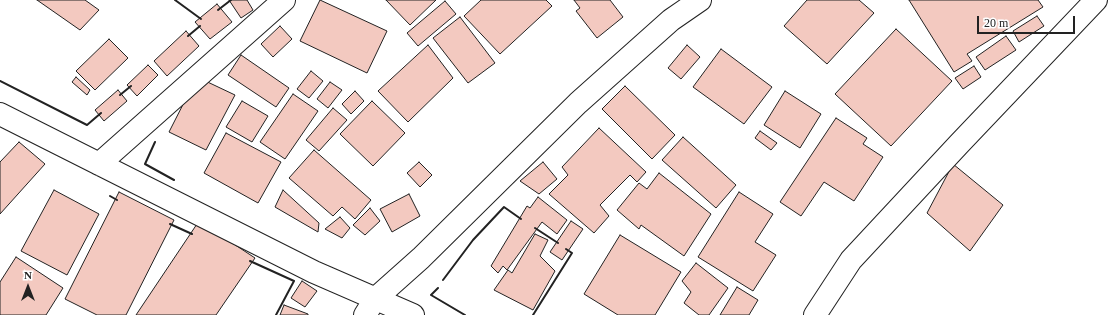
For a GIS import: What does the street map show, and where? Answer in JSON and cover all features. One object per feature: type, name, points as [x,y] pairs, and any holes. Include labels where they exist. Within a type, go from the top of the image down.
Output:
[{"type":"street","points":[[99,164],[284,0]]},
{"type":"street","points":[[370,307],[578,103],[671,20],[700,0]]},
{"type":"street","points":[[815,315],[851,260],[1096,0]]},
{"type":"street","points":[[0,114],[314,272],[370,307],[413,315]]},
{"type":"building","points":[[37,0],[85,0],[99,10],[80,30]]},
{"type":"building","points":[[229,0],[247,0],[253,10],[241,18]]},
{"type":"building","points":[[320,0],[387,31],[367,73],[300,41]]},
{"type":"building","points":[[386,0],[436,0],[410,25]]},
{"type":"building","points":[[481,0],[546,0],[552,6],[500,54],[464,16]]},
{"type":"building","points":[[574,0],[610,0],[623,17],[597,38],[576,11],[580,8]]},
{"type":"building","points":[[807,0],[859,0],[874,13],[827,64],[784,26]]},
{"type":"building","points":[[909,0],[1038,0],[1043,7],[967,54],[972,61],[954,72]]},
{"type":"building","points":[[445,1],[456,14],[418,46],[407,33]]},
{"type":"building","points":[[217,4],[232,22],[210,39],[195,22]]},
{"type":"building","points":[[1037,16],[1044,26],[1019,42],[1013,31]]},
{"type":"building","points":[[460,17],[495,63],[468,83],[433,38]]},
{"type":"building","points":[[280,26],[292,39],[273,57],[261,44]]},
{"type":"building","points":[[896,29],[952,81],[891,146],[835,94]]},
{"type":"building","points":[[186,31],[199,46],[167,76],[154,61]]},
{"type":"building","points":[[1006,36],[1016,50],[985,70],[976,57]]},
{"type":"building","points":[[109,39],[128,58],[95,90],[76,71]]},
{"type":"building","points":[[428,45],[453,78],[408,122],[378,91]]},
{"type":"building","points":[[687,45],[700,57],[681,79],[668,68]]},
{"type":"building","points":[[721,49],[772,87],[744,124],[693,87]]},
{"type":"building","points":[[241,55],[289,88],[276,107],[228,75]]},
{"type":"building","points":[[148,65],[158,75],[137,96],[127,85]]},
{"type":"building","points":[[974,66],[981,77],[963,89],[955,78]]},
{"type":"building","points":[[311,71],[323,81],[309,98],[297,89]]},
{"type":"building","points":[[76,77],[90,90],[87,95],[72,82]]},
{"type":"building","points":[[197,77],[235,95],[206,150],[169,132]]},
{"type":"building","points":[[330,82],[342,90],[328,108],[317,99]]},
{"type":"building","points":[[625,86],[675,135],[652,159],[602,109]]},
{"type":"building","points":[[118,90],[127,101],[104,121],[95,110]]},
{"type":"building","points":[[355,91],[364,101],[351,114],[342,104]]},
{"type":"building","points":[[785,91],[821,114],[800,148],[764,125]]},
{"type":"building","points":[[293,94],[318,111],[285,159],[260,142]]},
{"type":"building","points":[[242,101],[268,116],[252,142],[226,127]]},
{"type":"building","points":[[372,101],[405,133],[373,166],[340,134]]},
{"type":"building","points":[[333,108],[347,120],[319,151],[306,140]]},
{"type":"building","points":[[836,118],[867,138],[863,144],[883,157],[854,201],[824,182],[801,216],[780,202]]},
{"type":"building","points":[[599,128],[646,172],[637,182],[630,175],[600,205],[609,216],[594,233],[549,194],[568,175],[562,167]]},
{"type":"building","points":[[760,131],[777,143],[771,150],[755,138]]},
{"type":"building","points":[[226,133],[281,162],[258,203],[204,173]]},
{"type":"building","points":[[683,137],[736,185],[716,208],[662,160]]},
{"type":"building","points":[[19,142],[45,164],[0,214],[0,162]]},
{"type":"building","points":[[314,150],[371,200],[355,219],[342,207],[333,216],[289,178]]},
{"type":"building","points":[[419,162],[432,175],[420,187],[407,173]]},
{"type":"building","points":[[543,162],[557,179],[539,194],[520,181]]},
{"type":"building","points":[[953,164],[1003,205],[970,251],[927,213]]},
{"type":"building","points":[[659,173],[711,214],[684,256],[641,225],[639,229],[617,210],[639,183],[647,189]]},
{"type":"building","points":[[54,190],[99,214],[67,275],[21,251]]},
{"type":"building","points":[[283,190],[319,223],[318,232],[275,207]]},
{"type":"building","points":[[119,192],[174,220],[126,315],[97,315],[65,299]]},
{"type":"building","points":[[739,192],[773,214],[755,242],[776,255],[753,291],[698,257]]},
{"type":"building","points":[[409,194],[420,216],[392,232],[380,209]]},
{"type":"building","points":[[538,197],[567,220],[557,234],[542,222],[507,270],[503,266],[498,273],[491,266],[527,206],[530,208]]},
{"type":"building","points":[[370,208],[380,221],[365,235],[353,225]]},
{"type":"building","points":[[340,217],[350,228],[342,238],[325,229]]},
{"type":"building","points":[[199,221],[255,258],[216,315],[136,315]]},
{"type":"building","points":[[571,221],[583,229],[562,260],[550,252]]},
{"type":"building","points":[[535,234],[548,240],[540,256],[555,271],[533,310],[494,290],[508,270],[512,273]]},
{"type":"building","points":[[620,235],[681,272],[655,315],[618,315],[584,294]]},
{"type":"building","points":[[16,257],[63,288],[46,315],[0,315],[0,282]]},
{"type":"building","points":[[696,263],[728,288],[709,315],[699,315],[684,303],[691,292],[682,281]]},
{"type":"building","points":[[302,281],[317,291],[305,307],[291,298]]},
{"type":"building","points":[[737,287],[758,300],[749,315],[720,315]]},
{"type":"building","points":[[284,305],[308,314],[308,315],[280,315]]},
{"type":"wall","points":[[175,0],[201,19]]},
{"type":"wall","points":[[218,10],[231,0]]},
{"type":"wall","points":[[188,36],[200,26]]},
{"type":"wall","points":[[0,81],[87,125],[101,113]]},
{"type":"wall","points":[[120,95],[131,86]]},
{"type":"wall","points":[[155,142],[145,164],[174,180]]},
{"type":"wall","points":[[110,196],[117,200]]},
{"type":"wall","points":[[443,280],[473,240],[504,207],[521,219]]},
{"type":"wall","points":[[170,224],[192,234]]},
{"type":"wall","points":[[535,228],[558,243]]},
{"type":"wall","points":[[533,315],[572,253],[566,249]]},
{"type":"wall","points":[[250,261],[294,281],[276,315]]},
{"type":"wall","points":[[438,288],[431,295],[465,315]]}]
